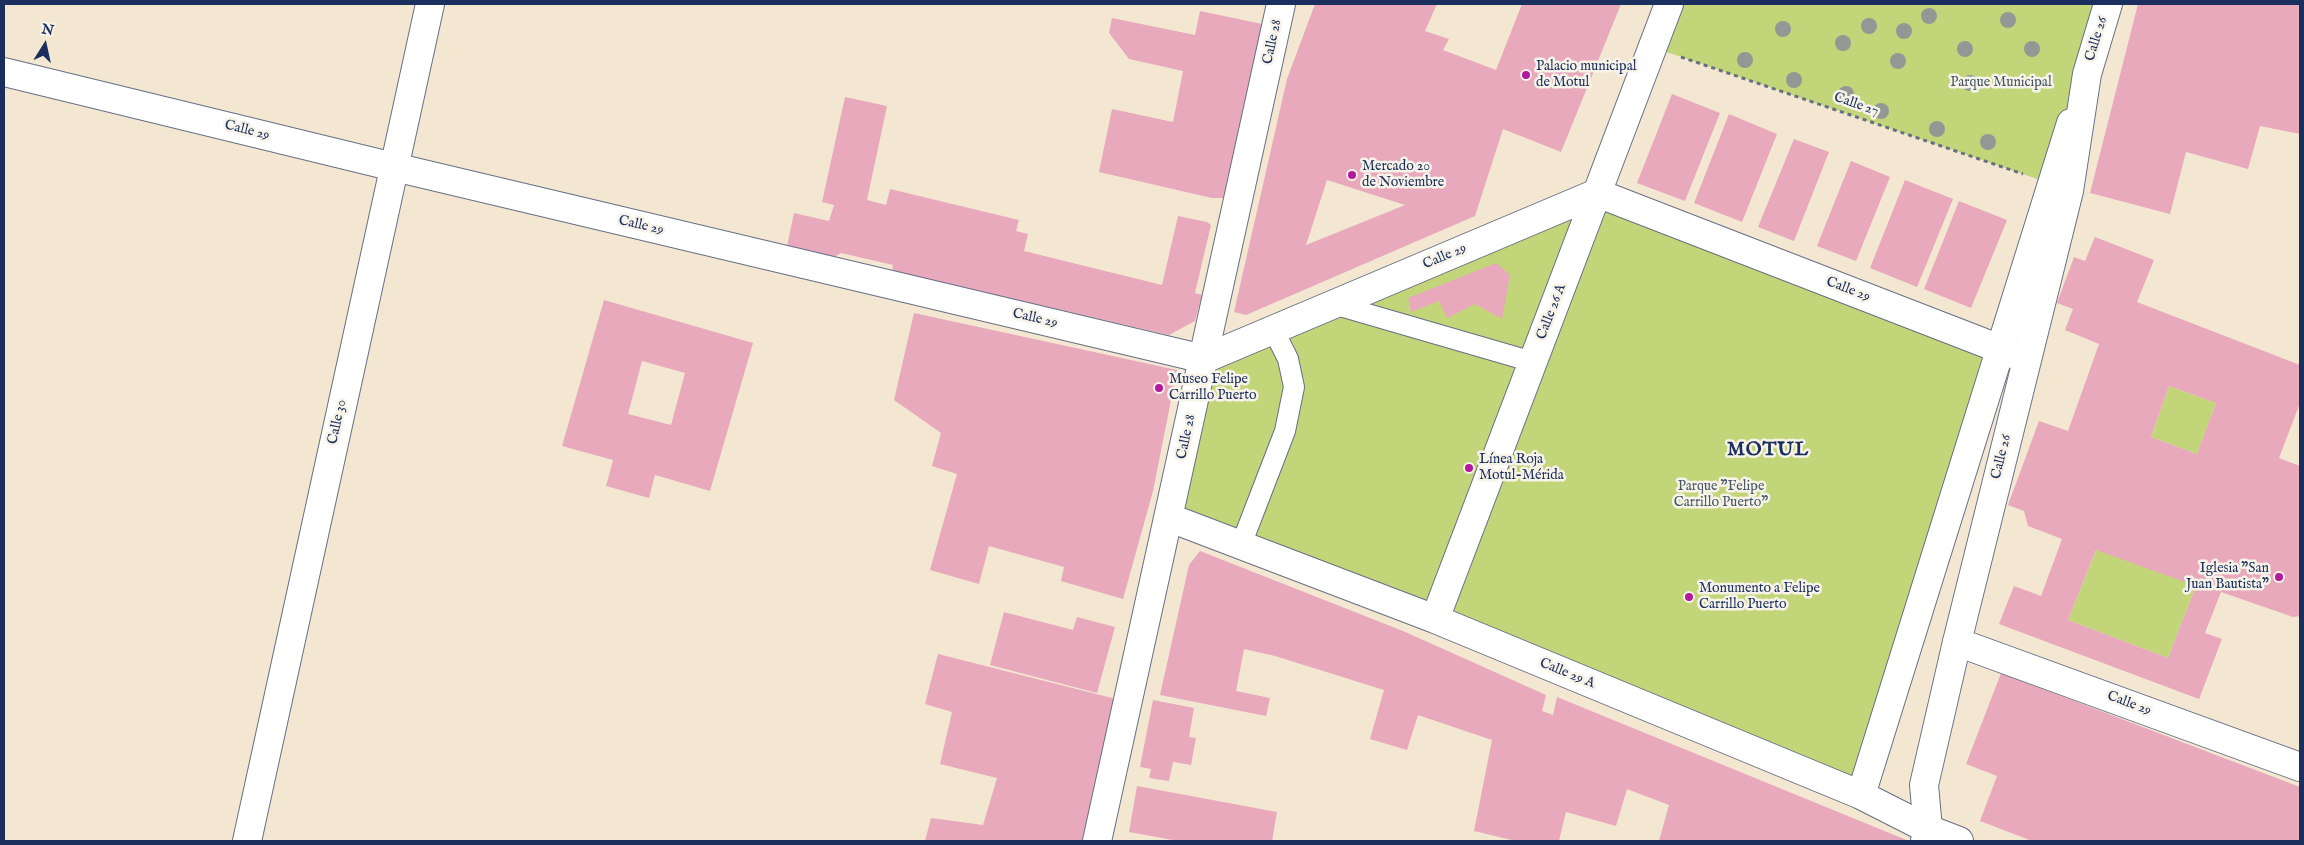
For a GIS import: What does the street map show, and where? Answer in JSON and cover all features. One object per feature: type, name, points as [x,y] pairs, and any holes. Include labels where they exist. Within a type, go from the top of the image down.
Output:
[{"type":"street","name":"Calle 30","points":[[246,841],[430,4]]},
{"type":"street","name":"Calle 28","points":[[1097,841],[1170,518],[1281,4]]},
{"type":"street","name":"Calle 26 A","points":[[1435,620],[1669,4]]},
{"type":"street","name":"Calle 26","points":[[1861,795],[2108,4]]},
{"type":"street","name":"Calle 29","points":[[4,72],[394,167],[1204,358],[1597,192],[2026,359]]},
{"type":"street","name":"Calle 26","points":[[1926,835],[1924,785],[2026,359],[2069,191],[2087,74]]},
{"type":"street","name":"Calle 29 A","points":[[1170,518],[1435,620],[1861,795],[1926,835],[1960,841]]},
{"type":"street","name":"Calle 29","points":[[1957,642],[2300,767]]},
{"type":"lane","points":[[1333,304],[1533,362]]},
{"type":"lane","points":[[1241,545],[1285,432],[1294,387],[1288,359],[1273,329]]},
{"type":"path","name":"Calle 27","points":[[1652,47],[2052,184]]},
{"type":"green space","name":"Parque Municipal","points":[[1669,4],[2108,4],[2052,184],[1652,47]]},
{"type":"green space","name":"Parque \"Felipe Carrillo Puerto\"","points":[[1597,193],[2001,348],[1861,795],[1170,518],[1204,359]]},
{"type":"green space","points":[[2169,386],[2216,403],[2197,454],[2151,437]]},
{"type":"green space","points":[[2097,548],[2196,586],[2168,658],[2068,620]]},
{"type":"building","points":[[1315,4],[1437,4],[1425,31],[1449,39],[1443,50],[1496,70],[1522,4],[1621,4],[1561,152],[1503,129],[1475,216],[1246,315],[1234,312],[1287,79]],"holes":[[[1327,180],[1405,205],[1306,245]]]},
{"type":"building","points":[[2138,4],[2300,4],[2300,134],[2260,126],[2248,169],[2186,152],[2170,214],[2090,193]]},
{"type":"building","points":[[1200,11],[1262,24],[1225,198],[1212,198],[1099,172],[1112,109],[1173,122],[1183,71],[1129,59],[1109,33],[1112,18],[1195,35]]},
{"type":"building","points":[[1672,94],[1720,113],[1685,201],[1637,183]]},
{"type":"building","points":[[845,97],[887,106],[867,200],[886,205],[890,189],[1019,220],[1016,231],[1028,234],[1024,251],[1162,285],[1178,216],[1207,222],[1211,225],[1195,293],[1202,295],[1195,321],[1169,335],[892,271],[893,265],[841,253],[834,257],[787,246],[794,213],[829,221],[834,205],[822,202]]},
{"type":"building","points":[[1729,114],[1777,134],[1742,222],[1694,203]]},
{"type":"building","points":[[1794,139],[1829,152],[1794,241],[1758,227]]},
{"type":"building","points":[[1851,161],[1890,177],[1856,261],[1817,246]]},
{"type":"building","points":[[1905,180],[1953,199],[1917,287],[1870,268]]},
{"type":"building","points":[[1959,201],[2007,220],[1971,308],[1924,289]]},
{"type":"building","points":[[2095,237],[2154,260],[2137,302],[2300,365],[2300,403],[2279,458],[2300,466],[2300,616],[2293,617],[2221,592],[2205,633],[2222,639],[2199,699],[1999,624],[2014,586],[2041,596],[2062,539],[2028,526],[2024,511],[2008,505],[2039,421],[2068,431],[2099,344],[2065,330],[2073,309],[2057,303],[2074,257],[2085,261]],"holes":[[[2169,386],[2216,403],[2197,454],[2151,437]],[[2096,550],[2196,586],[2168,658],[2068,620]]]},
{"type":"building","points":[[1496,263],[1510,275],[1502,319],[1475,304],[1447,318],[1439,301],[1411,312],[1408,298]]},
{"type":"building","points":[[604,300],[753,343],[710,491],[655,475],[649,498],[606,486],[613,460],[562,446]],"holes":[[[642,361],[685,373],[671,425],[628,414]]]},
{"type":"building","points":[[914,313],[1177,370],[1153,491],[1123,599],[1061,581],[1064,567],[989,546],[979,584],[930,570],[957,474],[932,466],[941,433],[894,400]]},
{"type":"building","points":[[1200,551],[1403,631],[1546,695],[1542,711],[1553,715],[1557,697],[1909,841],[1659,841],[1669,805],[1627,789],[1616,826],[1566,812],[1559,841],[1516,841],[1474,831],[1492,740],[1418,715],[1407,750],[1370,739],[1384,690],[1275,656],[1244,649],[1236,691],[1270,698],[1266,716],[1160,695],[1189,565]]},
{"type":"building","points":[[1004,612],[1073,630],[1077,617],[1115,627],[1097,693],[990,665]]},
{"type":"building","points":[[938,654],[1120,700],[1084,841],[925,841],[931,818],[983,825],[997,778],[940,764],[952,712],[925,704]]},
{"type":"building","points":[[2001,673],[2300,787],[2300,841],[2032,841],[1980,821],[1997,776],[1966,764]]},
{"type":"building","points":[[1153,700],[1194,708],[1189,737],[1196,738],[1191,765],[1173,762],[1169,781],[1149,778],[1151,769],[1140,767]]},
{"type":"building","points":[[1137,786],[1277,812],[1272,841],[1178,841],[1129,832]]},
{"type":"place","name":"Palacio municipal de Motul","points":[[1526,75]]},
{"type":"place","name":"Mercado 20 de Noviembre","points":[[1352,175]]},
{"type":"place","name":"Museo Felipe Carrillo Puerto","points":[[1159,388]]},
{"type":"place","name":"Línea Roja Motul-Mérida","points":[[1469,468]]},
{"type":"place","name":"Iglesia \"San Juan Bautista\"","points":[[2279,577]]},
{"type":"place","name":"Monumento a Felipe Carrillo Puerto","points":[[1689,597]]},
{"type":"district","name":"MOTUL","points":[[1768,451]]}]
